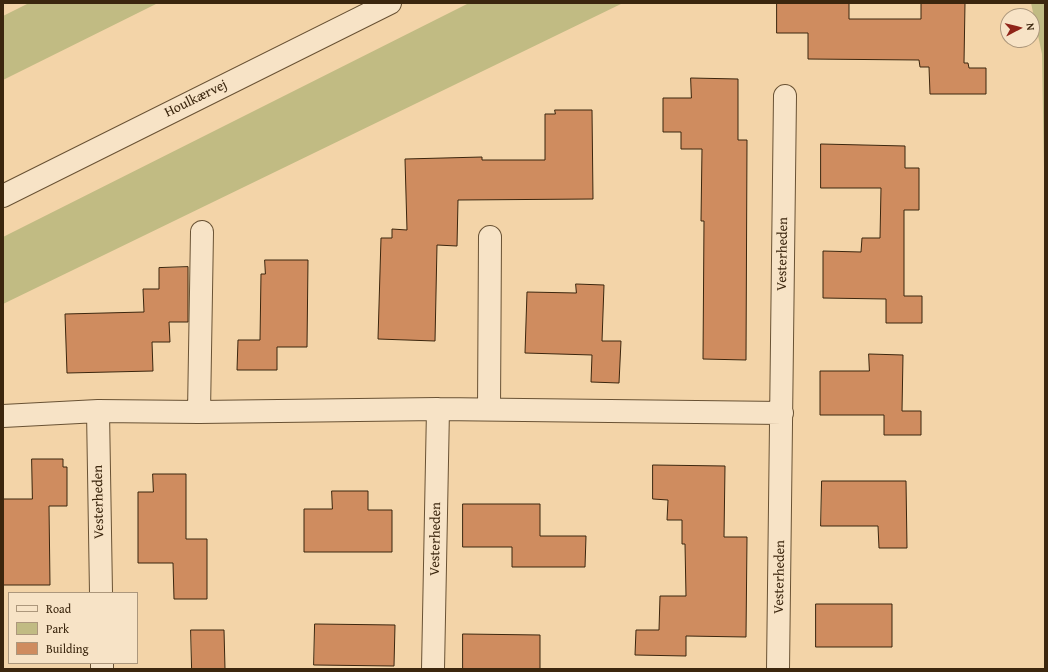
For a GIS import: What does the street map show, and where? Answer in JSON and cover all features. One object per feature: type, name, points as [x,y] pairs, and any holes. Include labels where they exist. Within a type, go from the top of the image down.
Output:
[{"type":"street","name":"Houlkærvej","points":[[3,196],[390,3]]},
{"type":"street","name":"Vesterheden","points":[[778,669],[785,96]]},
{"type":"street","points":[[199,412],[202,232]]},
{"type":"street","points":[[489,409],[490,237]]},
{"type":"street","name":"Vesterheden","points":[[433,669],[438,409]]},
{"type":"street","points":[[3,416],[98,411],[199,412],[438,409],[782,412]]},
{"type":"street","name":"Vesterheden","points":[[98,411],[101,592]]},
{"type":"green space","points":[[29,3],[158,3],[3,80],[3,16]]},
{"type":"green space","points":[[469,3],[623,3],[3,304],[3,237]]},
{"type":"green space","points":[[1031,3],[1045,3],[1045,225],[1040,8],[1032,8]]},
{"type":"building","points":[[777,3],[849,3],[849,19],[921,19],[921,3],[965,3],[964,63],[968,63],[969,68],[986,68],[986,94],[930,94],[929,67],[920,67],[919,60],[808,59],[808,33],[777,33]]},
{"type":"building","points":[[691,78],[738,79],[738,140],[747,140],[746,360],[703,359],[704,221],[701,221],[702,149],[681,149],[681,132],[663,132],[663,98],[691,98]]},
{"type":"building","points":[[555,110],[592,110],[593,199],[458,200],[457,246],[437,245],[435,341],[378,339],[381,238],[392,238],[392,229],[407,230],[405,159],[482,157],[482,160],[545,160],[545,114],[555,114]]},
{"type":"building","points":[[821,144],[905,146],[905,168],[919,168],[919,210],[904,210],[904,296],[922,296],[922,323],[886,323],[886,299],[823,298],[823,251],[861,252],[862,238],[880,238],[881,188],[821,188]]},
{"type":"building","points":[[265,260],[308,260],[307,347],[277,347],[277,370],[237,370],[238,340],[260,340],[261,274],[265,274]]},
{"type":"building","points":[[188,267],[188,322],[169,322],[170,342],[152,342],[153,371],[67,373],[65,314],[144,312],[143,289],[159,289],[159,268]]},
{"type":"building","points":[[576,284],[604,285],[602,341],[621,341],[619,383],[591,382],[592,355],[525,353],[527,292],[576,293]]},
{"type":"building","points":[[869,354],[903,355],[902,411],[921,411],[921,435],[884,435],[884,415],[820,415],[820,371],[869,371]]},
{"type":"building","points":[[32,459],[63,459],[63,467],[67,467],[67,506],[49,506],[50,585],[3,585],[3,499],[32,499]]},
{"type":"building","points":[[653,465],[725,466],[724,537],[747,537],[746,637],[686,636],[686,656],[635,655],[636,630],[659,630],[660,596],[686,596],[685,544],[682,544],[682,520],[667,520],[668,500],[653,499]]},
{"type":"building","points":[[153,474],[186,474],[186,539],[207,539],[207,599],[174,599],[173,563],[138,563],[138,492],[153,492]]},
{"type":"building","points":[[822,481],[906,481],[907,548],[879,548],[878,526],[821,526]]},
{"type":"building","points":[[332,491],[368,491],[368,510],[392,510],[392,552],[304,552],[304,509],[332,509]]},
{"type":"building","points":[[463,504],[540,504],[540,536],[586,536],[585,567],[512,567],[512,547],[463,547]]},
{"type":"building","points":[[816,604],[892,604],[892,647],[816,647]]},
{"type":"building","points":[[315,624],[395,625],[394,666],[314,665]]},
{"type":"building","points":[[191,630],[224,630],[225,669],[192,669]]},
{"type":"building","points":[[463,634],[540,635],[540,669],[463,669]]}]
